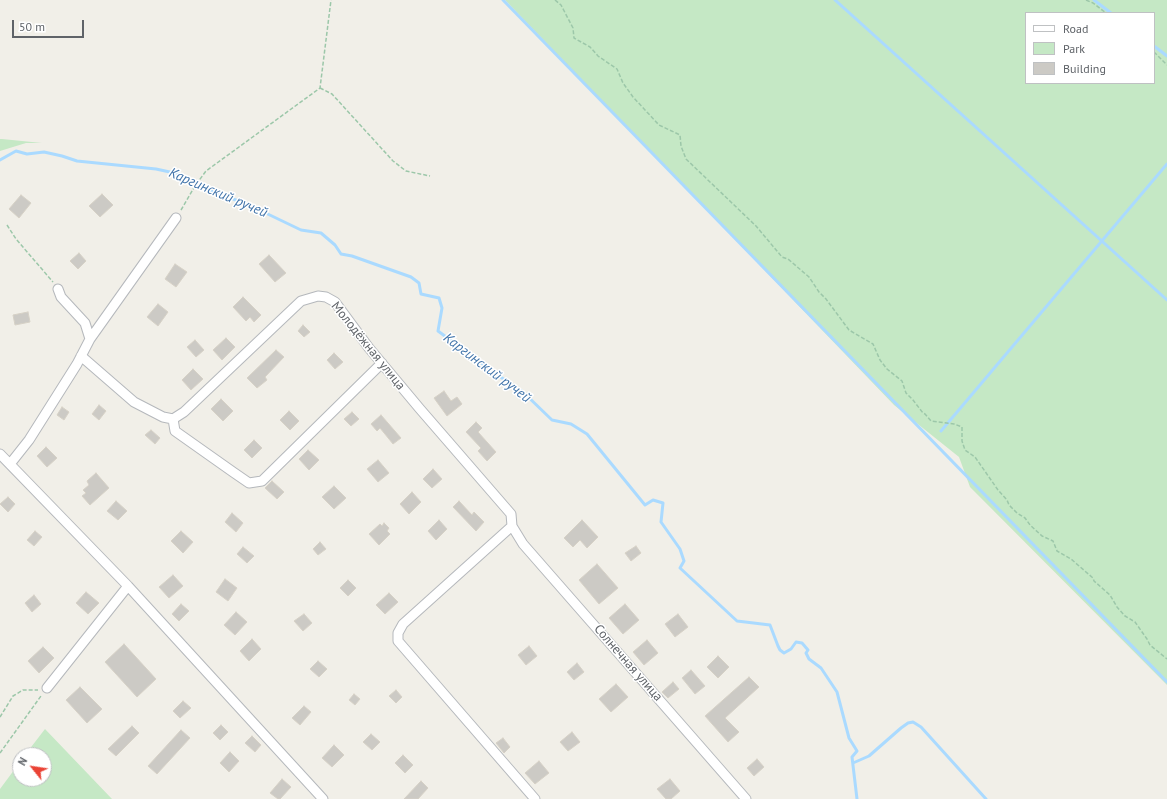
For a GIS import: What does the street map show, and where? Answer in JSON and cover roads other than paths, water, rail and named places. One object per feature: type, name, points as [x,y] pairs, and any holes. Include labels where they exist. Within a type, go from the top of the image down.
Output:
[{"type":"street","points":[[10,464],[29,440],[81,356],[90,338],[176,218]]},
{"type":"street","points":[[58,289],[61,297],[85,323],[90,338]]},
{"type":"street","name":"Молодёжная улица","points":[[172,419],[184,412],[301,301],[318,296],[326,297],[336,302],[382,363],[512,514],[512,526]]},
{"type":"street","points":[[81,356],[134,402],[163,417],[172,419],[175,430],[249,483],[262,481],[382,363]]},
{"type":"street","points":[[0,454],[128,586],[323,799]]},
{"type":"street","points":[[512,526],[403,624],[398,633],[398,641],[535,799]]},
{"type":"street","name":"Солнечная улица","points":[[512,526],[523,544],[746,799]]},
{"type":"street","points":[[47,688],[128,586]]},
{"type":"waterway","points":[[503,0],[1167,682]]},
{"type":"waterway","points":[[835,0],[1167,300]]},
{"type":"waterway","points":[[1094,0],[1110,12]]},
{"type":"waterway","points":[[1155,47],[1167,56]]},
{"type":"waterway","name":"Каргинский ручей","points":[[0,160],[16,151],[27,154],[44,152],[77,161],[156,169],[179,174],[204,188],[249,205],[301,230],[321,233],[335,245],[341,254],[352,256],[411,277],[419,283],[421,294],[439,298],[442,308],[438,331],[523,392],[552,420],[571,424],[587,434],[645,505],[653,500],[663,503],[661,522],[680,549],[684,561],[680,568],[737,621],[770,625],[778,646],[784,653],[791,649],[796,642],[802,643],[808,650],[806,653],[809,659],[821,668],[837,692],[849,738],[857,751],[852,757],[857,799]]},
{"type":"waterway","points":[[941,431],[1167,164]]},
{"type":"waterway","points":[[853,763],[869,756],[901,728],[908,723],[913,722],[921,727],[986,799]]}]
